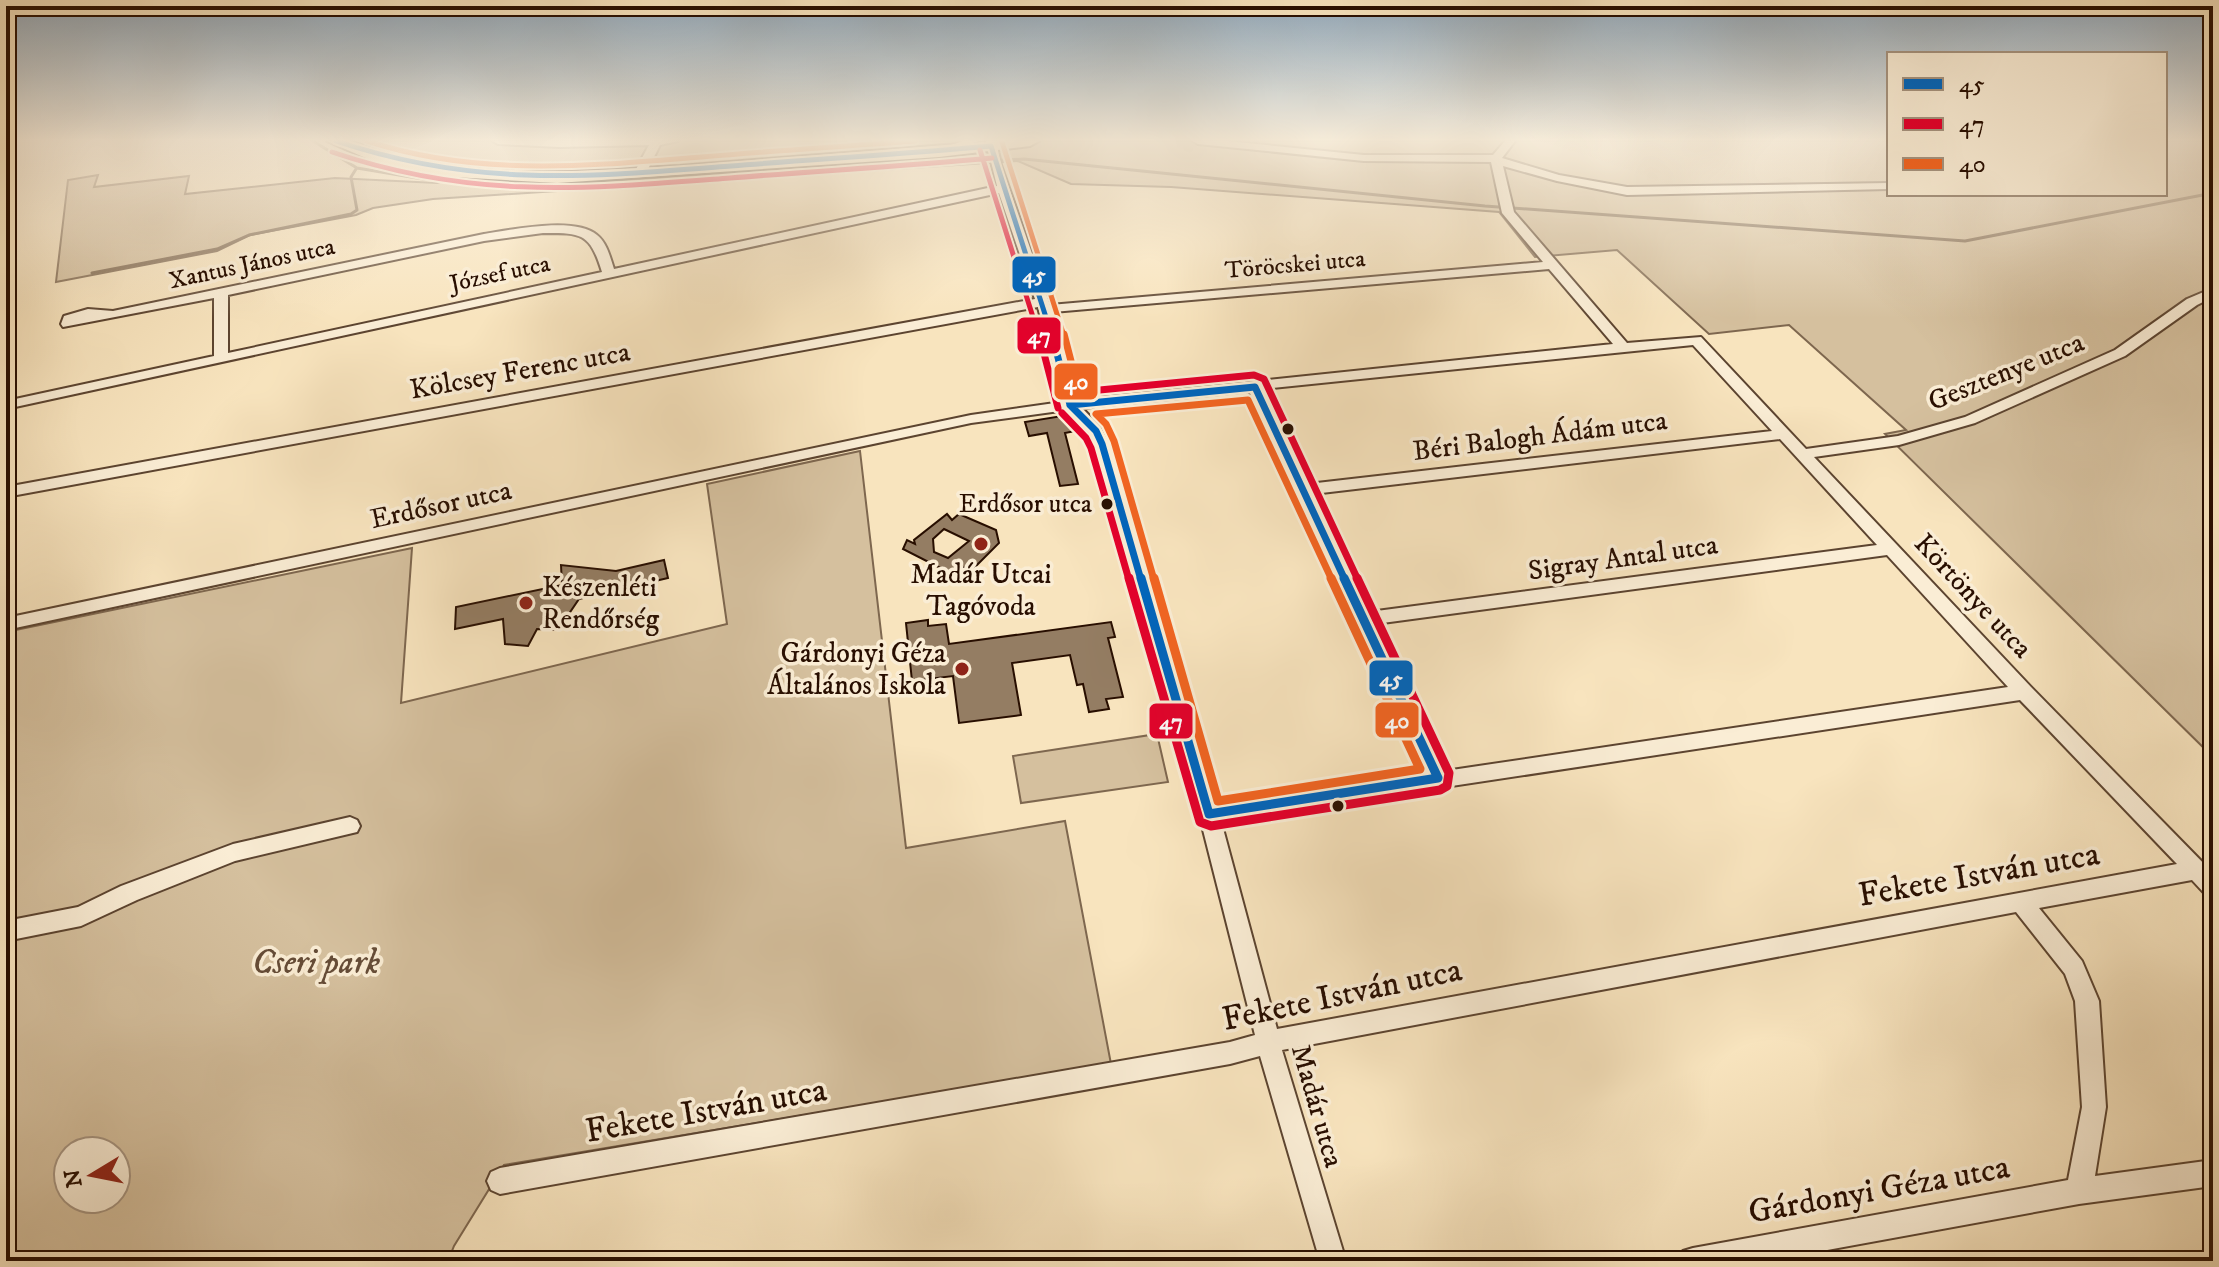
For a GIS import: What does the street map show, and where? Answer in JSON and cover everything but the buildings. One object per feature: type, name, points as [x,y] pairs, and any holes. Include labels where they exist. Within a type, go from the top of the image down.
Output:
[{"type":"street","name":"József utca","points":[[6,405],[948,200]]},
{"type":"street","name":"Madár utca","points":[[1008,200],[1044,305],[1070,405],[1096,431],[1102,444],[1209,814],[1268,1043],[1333,1261]]},
{"type":"street","points":[[1504,200],[1506,208],[1549,265],[1623,347]]},
{"type":"street","name":"Xantus János utca","points":[[115,315],[544,229],[590,234],[597,240],[609,273]]},
{"type":"street","name":"Töröcskei utca","points":[[1044,305],[1549,265]]},
{"type":"street","name":"Gesztenye utca","points":[[1802,454],[1899,440],[1970,420],[2120,353],[2192,302],[2213,292]]},
{"type":"street","points":[[221,293],[221,358]]},
{"type":"street","name":"Kölcsey Ferenc utca","points":[[6,492],[1044,305]]},
{"type":"street","name":"Erdősor utca","points":[[6,624],[957,422],[1070,405],[1696,340]]},
{"type":"street","name":"Körtönye utca","points":[[1696,340],[2024,692],[2213,887]]},
{"type":"street","points":[[1255,387],[1438,778]]},
{"type":"street","name":"Béri Balogh Ádám utca","points":[[1303,490],[1782,434]]},
{"type":"street","name":"Sigray Antal utca","points":[[1363,619],[1890,549]]},
{"type":"street","points":[[1209,814],[2024,692]]},
{"type":"street","points":[[6,931],[81,916],[129,893],[233,853],[350,826]]},
{"type":"street","name":"Fekete István utca","points":[[500,1181],[1230,1053],[1294,1035],[2196,870]]},
{"type":"street","points":[[2021,902],[2074,968],[2087,1001],[2094,1107],[2079,1191]]},
{"type":"street","name":"Gárdonyi Géza utca","points":[[1693,1261],[2079,1191],[2213,1173]]},
{"type":"green space","points":[[66,200],[425,200],[373,208],[356,215],[250,235],[217,251],[56,282]]},
{"type":"green space","points":[[1343,200],[2213,200],[2213,757],[1885,434],[1906,430],[1789,325],[1709,334],[1617,250],[1535,257],[1499,212]]},
{"type":"green space","name":"Cseri park","points":[[860,451],[906,848],[1065,821],[1111,1064],[504,1165],[448,1261],[6,1261],[6,632],[412,548],[401,703],[727,624],[707,484]]},
{"type":"green space","points":[[1157,734],[1168,782],[1021,803],[1013,756]]},
{"type":"waterway","points":[[92,273],[217,249],[249,235],[351,214],[357,210],[355,200]]},
{"type":"waterway","points":[[1427,200],[1965,241],[2176,200]]},
{"type":"transit line","name":"47","points":[[996,200],[1033,312],[1058,408]]},
{"type":"transit line","name":"45","points":[[1009,200],[1045,309],[1070,405]]},
{"type":"transit line","name":"40","points":[[1021,200],[1056,305],[1079,392]]},
{"type":"transit line","name":"47","points":[[1062,413],[1086,438],[1091,448],[1200,822],[1211,826],[1440,790],[1447,786],[1449,773],[1264,379],[1254,375],[1079,392]]},
{"type":"transit line","name":"45","points":[[1255,387],[1438,778],[1209,814],[1102,444],[1096,431],[1070,405],[1255,387]]},
{"type":"transit line","name":"40","points":[[1248,400],[1420,769],[1218,801],[1114,441],[1106,424],[1096,414],[1248,400]]},
{"type":"place","name":"Erdősor utca","points":[[1107,504]]},
{"type":"place","name":"Madár Utcai Tagóvoda","points":[[981,544]]},
{"type":"place","name":"Készenléti Rendőrség","points":[[526,603]]},
{"type":"place","name":"Gárdonyi Géza Általános Iskola","points":[[962,669]]}]
